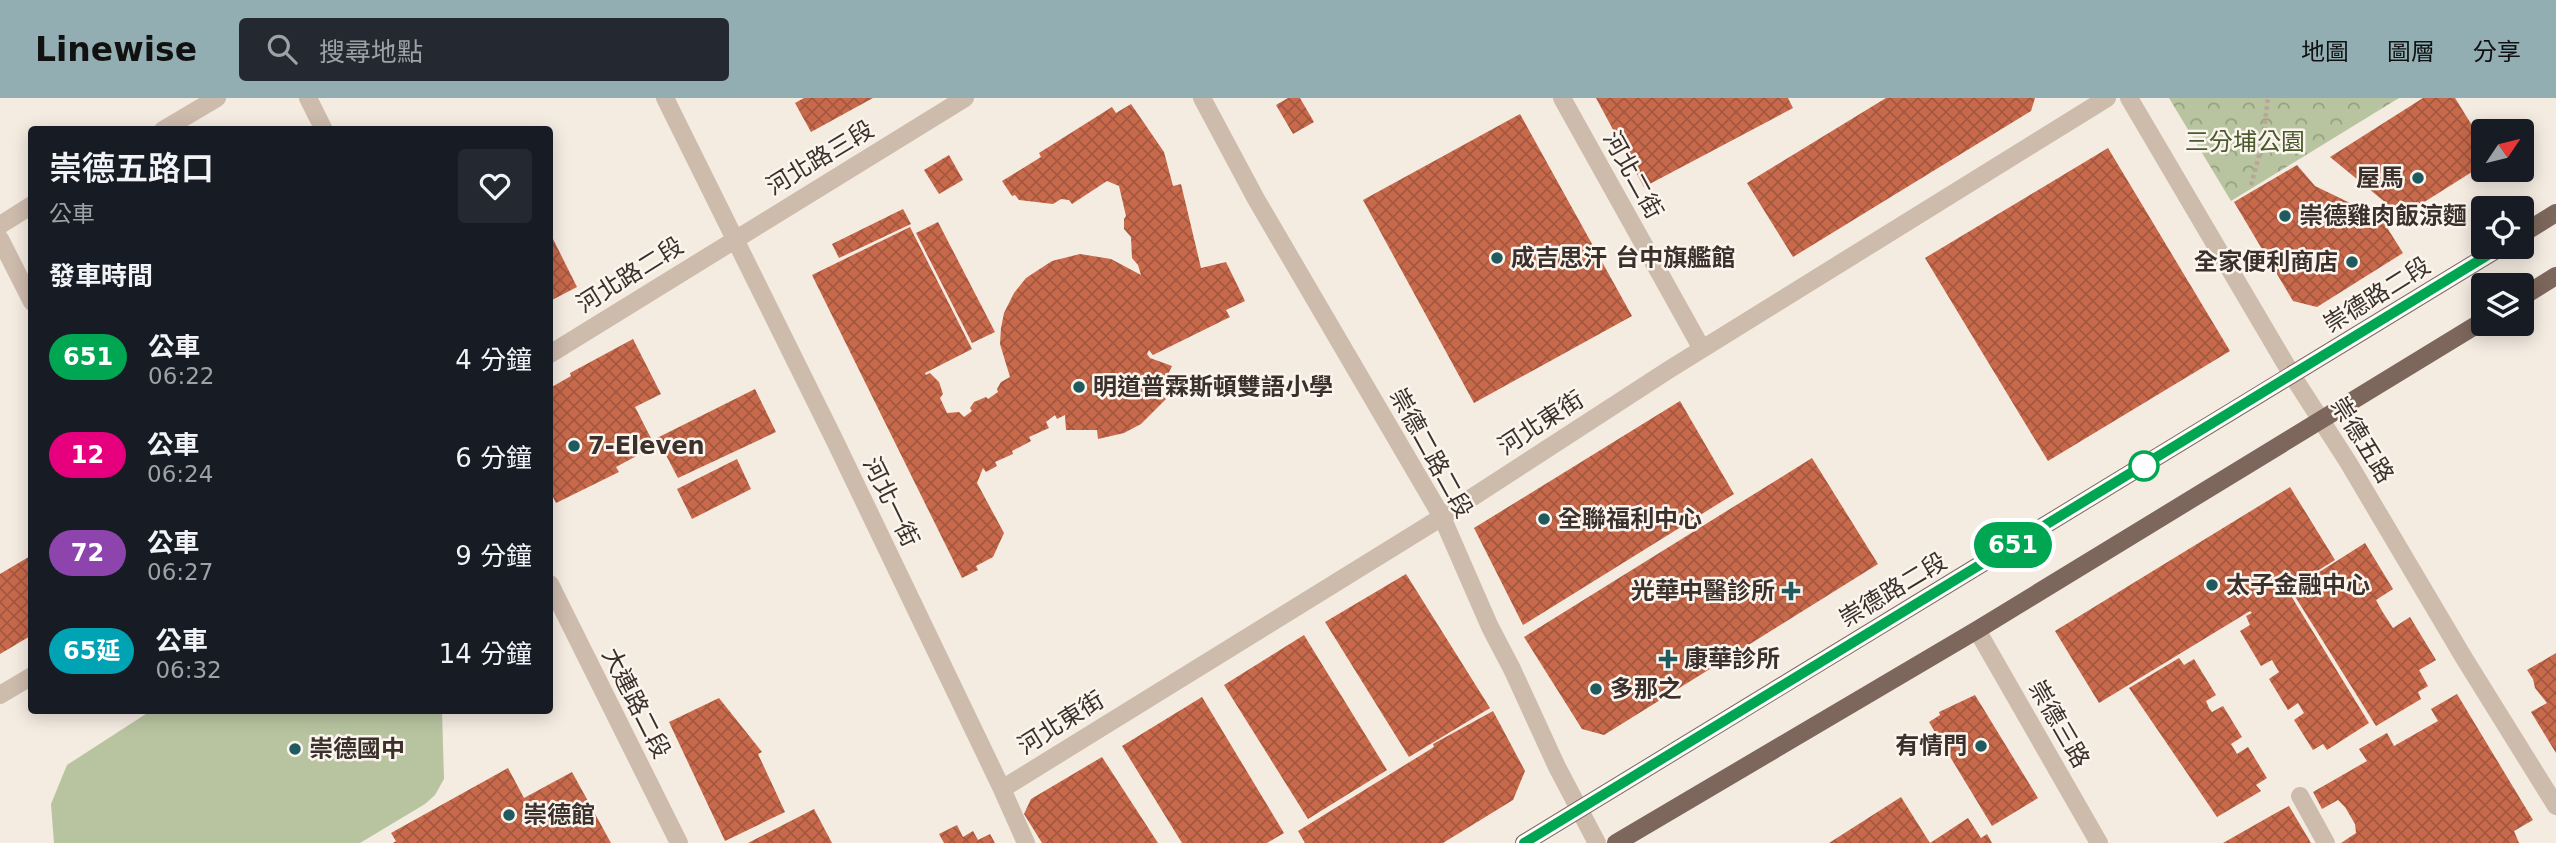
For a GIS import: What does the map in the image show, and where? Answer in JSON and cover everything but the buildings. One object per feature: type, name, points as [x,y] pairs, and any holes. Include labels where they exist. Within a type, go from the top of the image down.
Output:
[{"type":"main road","points":[[2534,227],[2556,213]]},
{"type":"main road","name":"崇德路二段","points":[[1524,843],[2481,259]]},
{"type":"main road","points":[[2534,290],[2556,276]]},
{"type":"main road","points":[[1616,843],[1977,630],[2471,328]]},
{"type":"street","points":[[170,126],[218,98]]},
{"type":"street","points":[[308,98],[322,126]]},
{"type":"street","name":"河北一街","points":[[665,98],[1026,843]]},
{"type":"street","name":"河北路三段","points":[[735,238],[965,98]]},
{"type":"street","name":"崇德二路二段","points":[[1202,98],[1256,199],[1442,517],[1490,627],[1597,843]]},
{"type":"street","name":"河北二街","points":[[1562,98],[1702,349]]},
{"type":"street","name":"河北東街","points":[[1002,789],[1442,517],[1702,349],[2106,98]]},
{"type":"street","name":"崇德五路","points":[[2129,98],[2292,375],[2556,806]]},
{"type":"street","points":[[0,225],[28,208]]},
{"type":"street","name":"河北路二段","points":[[553,352],[735,238]]},
{"type":"street","points":[[0,239],[28,294]]},
{"type":"street","name":"大連路二段","points":[[553,590],[679,843]]},
{"type":"street","name":"崇德三路","points":[[1977,630],[2099,843]]},
{"type":"street","points":[[0,695],[28,678]]},
{"type":"street","points":[[2300,796],[2326,843]]},
{"type":"path","points":[[2251,185],[2262,145],[2268,98]]},
{"type":"green space","name":"三分埔公園","points":[[2169,98],[2399,98],[2231,201]]},
{"type":"green space","points":[[146,714],[442,714],[444,779],[435,795],[425,804],[360,843],[54,843],[51,804],[67,765]]},
{"type":"bus line","name":"651","points":[[1524,843],[2481,259]]},
{"type":"place","name":"屋馬","points":[[2418,178]]},
{"type":"place","name":"崇德雞肉飯涼麵","points":[[2285,216]]},
{"type":"place","name":"成吉思汗 台中旗艦館","points":[[1497,258]]},
{"type":"place","name":"全家便利商店","points":[[2352,262]]},
{"type":"place","name":"明道普霖斯頓雙語小學","points":[[1079,387]]},
{"type":"place","name":"7-Eleven","points":[[574,446]]},
{"type":"place","name":"全聯福利中心","points":[[1544,519]]},
{"type":"place","name":"太子金融中心","points":[[2212,585]]},
{"type":"place","name":"光華中醫診所","points":[[1791,591]]},
{"type":"place","name":"康華診所","points":[[1668,659]]},
{"type":"place","name":"多那之","points":[[1596,689]]},
{"type":"place","name":"有情門","points":[[1981,746]]},
{"type":"place","name":"崇德國中","points":[[295,749]]},
{"type":"place","name":"崇德館","points":[[509,815]]}]
